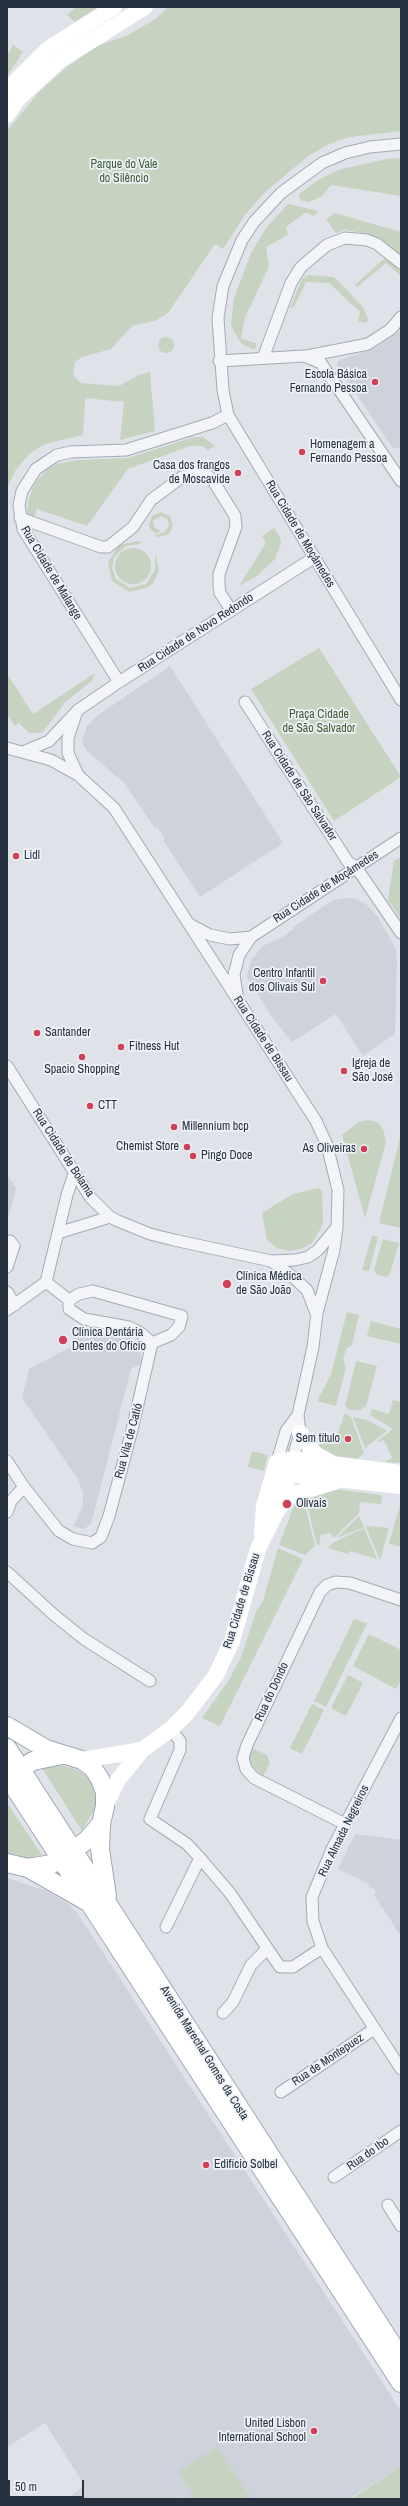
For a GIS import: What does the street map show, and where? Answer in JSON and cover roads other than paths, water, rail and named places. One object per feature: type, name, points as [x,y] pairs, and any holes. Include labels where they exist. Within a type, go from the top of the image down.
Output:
[{"type":"main road","points":[[7,90],[48,49],[114,7]]},
{"type":"main road","points":[[7,115],[17,100],[59,61],[145,7]]},
{"type":"main road","points":[[300,1434],[315,1454],[341,1473]]},
{"type":"main road","points":[[277,1462],[291,1466],[341,1473],[401,1486]]},
{"type":"main road","name":"Rua Cidade de Bissau","points":[[105,1806],[118,1780],[142,1750],[171,1729],[204,1692],[224,1658],[232,1641],[261,1540],[264,1506],[277,1462]]},
{"type":"main road","name":"Rua Cidade de Bissau","points":[[261,1540],[277,1511],[291,1466]]},
{"type":"main road","points":[[277,1511],[291,1495],[341,1473],[401,1473]]},
{"type":"main road","points":[[7,1726],[26,1738],[62,1755],[82,1760],[93,1768],[100,1778],[105,1792],[105,1806],[101,1824],[100,1849],[108,1901]]},
{"type":"main road","name":"Avenida Marechal Gomes da Costa","points":[[7,1748],[11,1775],[67,1854],[108,1901],[180,2012],[198,2046],[401,2358]]},
{"type":"main road","name":"Rua Cidade de Bissau","points":[[82,1760],[142,1750]]},
{"type":"main road","points":[[11,1775],[33,1761],[62,1755]]},
{"type":"main road","points":[[13,1865],[52,1864],[86,1841],[101,1824]]},
{"type":"main road","name":"Avenida Marechal Gomes da Costa","points":[[67,1854],[90,1903],[401,2383]]},
{"type":"main road","points":[[13,1865],[90,1903]]},
{"type":"street","name":"Rua Cidade de Moçâmedes","points":[[401,144],[370,147],[345,154],[322,163],[281,193],[254,222],[234,257],[223,286],[218,318],[222,390],[228,415],[401,700]]},
{"type":"street","points":[[263,358],[292,283],[301,267],[327,245],[345,238],[367,240],[377,244],[401,263]]},
{"type":"street","points":[[220,361],[304,356],[368,344],[391,329],[401,317]]},
{"type":"street","points":[[304,356],[321,363],[327,370],[401,481]]},
{"type":"street","name":"Rua Cidade de Malange","points":[[119,682],[23,529],[19,505],[28,479],[36,469],[57,455],[71,452],[126,450],[212,423],[228,415]]},
{"type":"street","points":[[20,518],[101,547],[108,546],[132,527],[151,500],[182,477],[202,471],[212,479],[235,516],[236,527],[219,574],[220,593],[231,610]]},
{"type":"street","name":"Rua Cidade de Novo Redondo","points":[[25,752],[49,741],[78,710],[119,682],[315,557]]},
{"type":"street","name":"Rua Cidade de São Salvador","points":[[245,702],[348,862],[356,868],[401,933]]},
{"type":"street","points":[[78,710],[68,738],[68,752],[78,775]]},
{"type":"street","name":"Rua Cidade de Bissau","points":[[7,748],[51,760],[78,775],[114,808],[316,1121],[327,1145],[338,1190],[337,1227],[334,1250],[317,1313],[313,1347],[298,1416],[300,1434],[291,1466]]},
{"type":"street","name":"Rua Cidade de Moçâmedes","points":[[238,999],[234,975],[239,955],[251,937],[401,838]]},
{"type":"street","name":"Rua Cidade de Moçâmedes","points":[[189,924],[210,935],[230,939],[251,937]]},
{"type":"street","name":"Rua Cidade de Bolama","points":[[7,1066],[74,1174],[90,1197],[110,1216],[150,1234],[271,1261],[295,1260],[308,1257],[318,1250],[337,1227]]},
{"type":"street","points":[[7,1292],[11,1307],[46,1282],[74,1174]]},
{"type":"street","points":[[58,1233],[110,1216]]},
{"type":"street","points":[[7,1243],[10,1241],[14,1246],[7,1268]]},
{"type":"street","name":"Rua Cidade de Bolama","points":[[271,1261],[292,1276],[307,1290],[313,1300],[317,1313]]},
{"type":"street","points":[[46,1282],[69,1300]]},
{"type":"street","points":[[93,1291],[182,1316],[175,1331],[152,1344],[141,1333],[129,1327],[84,1319],[69,1309],[69,1300],[79,1294],[93,1291]]},
{"type":"street","name":"Rua Vila de Catió","points":[[24,1487],[59,1531],[73,1539],[92,1542],[101,1537],[109,1516],[132,1430],[152,1344]]},
{"type":"street","name":"Rua Cidade de Bissau","points":[[277,1462],[286,1431],[298,1416]]},
{"type":"street","points":[[7,1461],[24,1487],[11,1501],[7,1512]]},
{"type":"street","points":[[7,1572],[54,1615],[84,1639],[150,1681]]},
{"type":"street","name":"Rua do Dondo","points":[[345,1824],[254,1778],[246,1769],[243,1758],[247,1745],[320,1592],[327,1585],[336,1582],[350,1583],[401,1600]]},
{"type":"street","name":"Rua Almada Negreiros","points":[[401,1718],[345,1824],[312,1897],[313,1921],[322,1948],[401,2068]]},
{"type":"street","points":[[171,1729],[180,1741],[180,1750],[150,1819],[187,1844],[200,1858],[230,1893],[276,1962],[286,1968],[293,1967],[322,1948]]},
{"type":"street","points":[[166,1927],[200,1858]]},
{"type":"street","points":[[222,2012],[233,2002],[250,1965],[267,1950]]},
{"type":"street","name":"Rua de Montepuez","points":[[281,2092],[374,2029]]},
{"type":"street","name":"Rua do Ibo","points":[[334,2177],[401,2131]]},
{"type":"street","points":[[388,2205],[401,2226]]},
{"type":"place","name":"Escola Básica Fernando Pessoa","points":[[375,382]]},
{"type":"place","name":"Homenagem a Fernando Pessoa","points":[[302,452]]},
{"type":"place","name":"Casa dos frangos de Moscavide","points":[[238,473]]},
{"type":"place","name":"Lidl","points":[[16,856]]},
{"type":"place","name":"Centro Infantil dos Olivais Sul","points":[[323,981]]},
{"type":"place","name":"Santander","points":[[37,1033]]},
{"type":"place","name":"Fitness Hut","points":[[121,1047]]},
{"type":"place","name":"Spacio Shopping","points":[[82,1057]]},
{"type":"place","name":"Igreja de São José","points":[[344,1071]]},
{"type":"place","name":"CTT","points":[[90,1106]]},
{"type":"place","name":"Millennium bcp","points":[[174,1127]]},
{"type":"place","name":"Chemist Store","points":[[187,1147]]},
{"type":"place","name":"As Oliveiras","points":[[364,1149]]},
{"type":"place","name":"Pingo Doce","points":[[193,1156]]},
{"type":"place","name":"Clínica Médica de São João","points":[[227,1284]]},
{"type":"place","name":"Clínica Dentária Dentes do Ofício","points":[[63,1340]]},
{"type":"place","name":"Sem título","points":[[348,1439]]},
{"type":"place","name":"Olivais","points":[[287,1504]]},
{"type":"place","name":"Edifício Solbel","points":[[206,2165]]},
{"type":"place","name":"United Lisbon International School","points":[[314,2431]]},
{"type":"park label","name":"Parque do Vale do Silêncio","points":[[124,172]]},
{"type":"park label","name":"Praça Cidade de São Salvador","points":[[319,722]]}]
